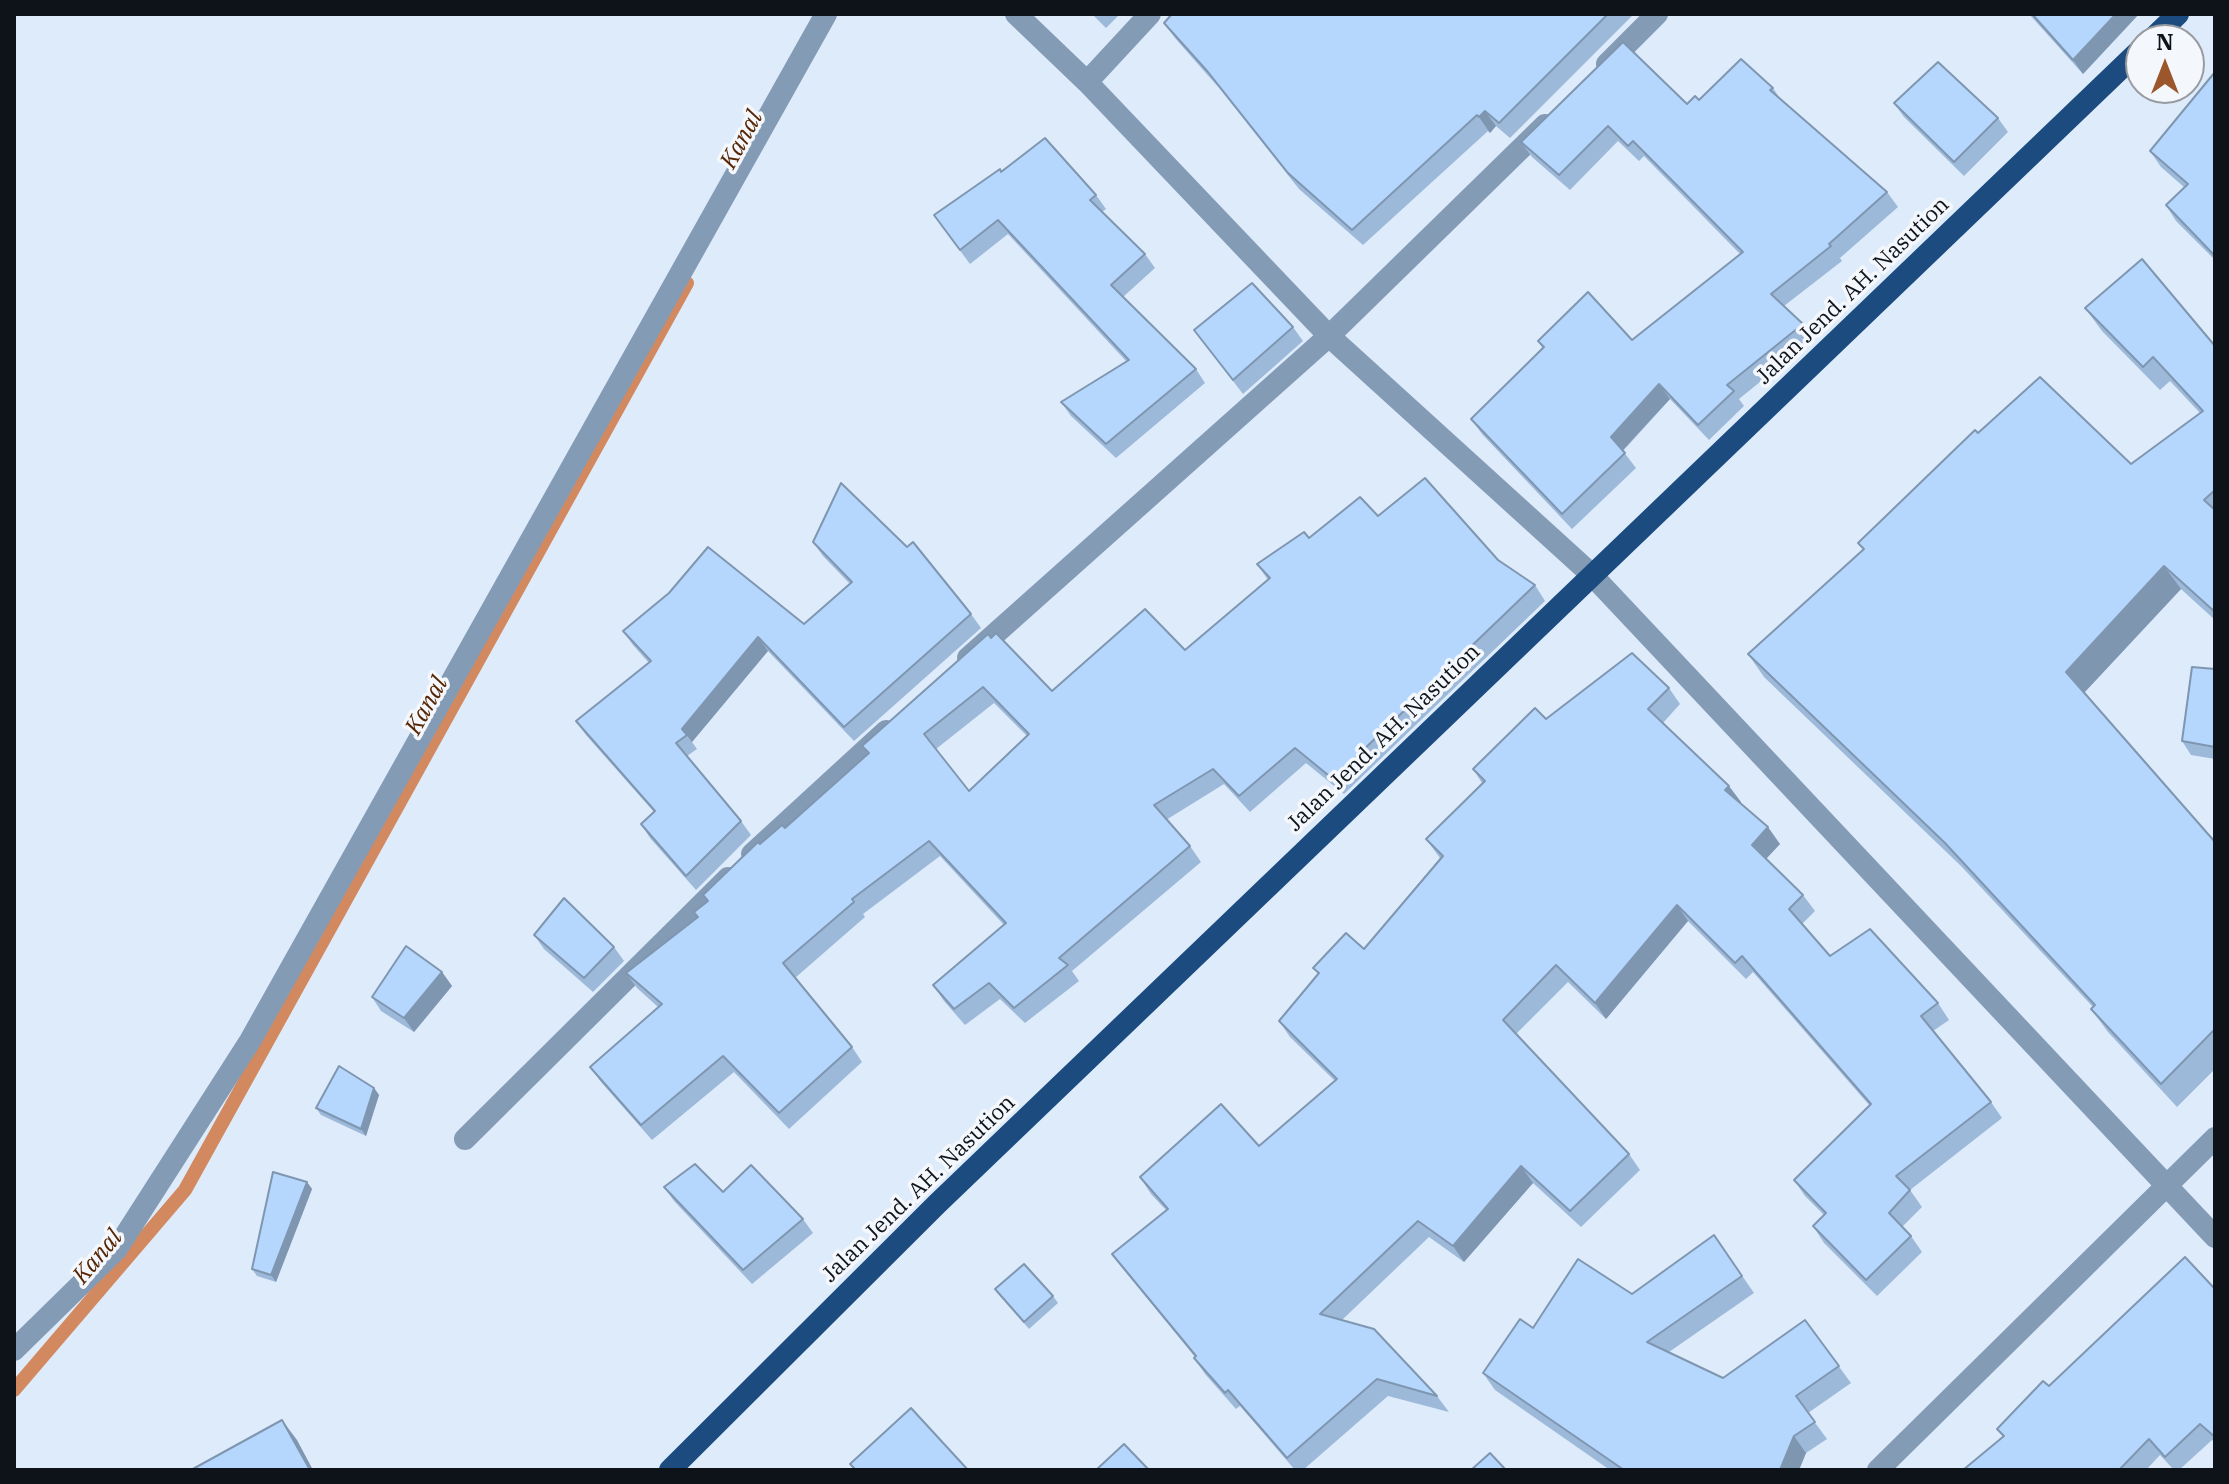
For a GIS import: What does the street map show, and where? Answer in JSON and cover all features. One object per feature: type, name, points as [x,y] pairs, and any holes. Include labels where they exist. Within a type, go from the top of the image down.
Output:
[{"type":"highway","name":"Jalan Jend. AH. Nasution","points":[[670,1470],[937,1204],[1591,574],[1760,418],[2125,64]]},
{"type":"street","points":[[14,1350],[116,1250],[250,1041],[826,14]]},
{"type":"street","points":[[1016,14],[1087,82],[1329,336],[1591,574],[2215,1237]]},
{"type":"street","points":[[1087,82],[1150,14]]},
{"type":"street","points":[[1596,75],[1657,14]]},
{"type":"street","points":[[950,674],[1329,336],[1563,107]]},
{"type":"street","points":[[465,1139],[784,822],[903,716]]},
{"type":"street","points":[[1878,1470],[2215,1138]]},
{"type":"building","points":[[1172,14],[1608,14],[1499,123],[1485,111],[1479,117],[1477,115],[1352,230],[1288,173],[1208,72],[1164,23]]},
{"type":"building","points":[[2032,14],[2116,14],[2073,60]]},
{"type":"building","points":[[1623,42],[1687,104],[1695,96],[1699,100],[1741,59],[1773,88],[1770,90],[1887,192],[1829,244],[1831,246],[1771,294],[1803,324],[1727,385],[1734,391],[1698,425],[1659,384],[1611,437],[1625,453],[1562,514],[1471,419],[1544,347],[1538,341],[1588,292],[1632,340],[1743,252],[1633,141],[1628,146],[1608,126],[1559,175],[1521,142]]},
{"type":"building","points":[[1938,62],[1998,118],[1954,162],[1894,103]]},
{"type":"building","points":[[2215,72],[2215,256],[2166,205],[2188,184],[2150,151],[2189,104],[2205,104],[2205,84]]},
{"type":"building","points":[[1045,138],[1096,195],[1090,200],[1145,254],[1111,285],[1196,369],[1106,444],[1061,402],[1129,360],[998,220],[960,250],[934,215],[1000,169],[1001,172]]},
{"type":"building","points":[[2142,259],[2215,346],[2215,490],[2204,500],[2215,510],[2215,612],[2164,566],[2066,672],[2215,842],[2215,1029],[2161,1084],[2091,1009],[2095,1005],[1945,843],[1748,654],[1864,549],[1858,543],[1975,430],[1978,433],[2040,377],[2131,464],[2203,411],[2153,357],[2143,367],[2085,308]]},
{"type":"building","points":[[1252,283],[1293,327],[1233,380],[1194,330]]},
{"type":"building","points":[[1425,478],[1498,560],[1535,585],[1333,779],[1295,748],[1239,796],[1213,769],[1154,805],[1190,846],[1059,958],[1068,965],[1014,1008],[989,983],[954,1009],[933,985],[1006,923],[929,841],[852,899],[854,902],[783,963],[852,1047],[779,1113],[723,1056],[641,1125],[590,1067],[662,1004],[626,973],[698,917],[694,912],[708,901],[703,895],[758,842],[760,844],[782,825],[785,828],[869,753],[862,746],[988,634],[991,638],[996,633],[1052,691],[1145,609],[1185,650],[1270,578],[1257,564],[1304,532],[1309,538],[1360,497],[1378,516]],"holes":[[[983,687],[1029,734],[969,791],[924,734]]]},
{"type":"building","points":[[841,483],[907,547],[913,542],[971,614],[844,727],[758,637],[682,729],[687,735],[676,743],[741,821],[686,876],[641,824],[655,811],[576,721],[651,661],[623,631],[669,593],[708,547],[804,624],[852,582],[813,542]]},
{"type":"building","points":[[1632,653],[1669,688],[1648,709],[1729,786],[1725,790],[1768,827],[1752,845],[1803,895],[1789,909],[1830,956],[1870,929],[1938,1003],[1921,1016],[1991,1102],[1896,1176],[1910,1190],[1889,1213],[1911,1236],[1866,1280],[1813,1226],[1826,1213],[1794,1180],[1871,1104],[1742,956],[1735,963],[1677,905],[1595,1003],[1556,965],[1503,1020],[1629,1154],[1570,1211],[1521,1166],[1453,1246],[1418,1221],[1320,1314],[1374,1329],[1437,1396],[1377,1379],[1287,1458],[1228,1390],[1225,1393],[1194,1358],[1196,1356],[1112,1254],[1168,1209],[1140,1177],[1221,1104],[1259,1146],[1337,1079],[1279,1021],[1319,973],[1313,968],[1346,933],[1364,949],[1443,856],[1426,839],[1485,781],[1473,769],[1535,708],[1546,719]]},
{"type":"building","points":[[2192,667],[2215,669],[2215,747],[2182,741]]},
{"type":"building","points":[[564,898],[614,947],[584,978],[534,935]]},
{"type":"building","points":[[406,946],[442,972],[404,1018],[372,997]]},
{"type":"building","points":[[339,1066],[374,1088],[361,1129],[316,1108]]},
{"type":"building","points":[[695,1164],[723,1192],[751,1165],[803,1219],[743,1270],[664,1187]]},
{"type":"building","points":[[273,1172],[307,1182],[271,1275],[252,1269]]},
{"type":"building","points":[[1714,1235],[1742,1276],[1647,1342],[1723,1378],[1805,1320],[1839,1366],[1796,1396],[1815,1422],[1794,1436],[1780,1470],[1624,1470],[1483,1373],[1520,1319],[1533,1328],[1578,1259],[1632,1294]]},
{"type":"building","points":[[2185,1257],[2215,1289],[2215,1437],[2200,1424],[2165,1457],[2149,1439],[2119,1470],[1963,1470],[2004,1436],[1997,1429],[2043,1381],[2049,1386]]},
{"type":"building","points":[[1024,1264],[1053,1296],[1024,1322],[995,1289]]},
{"type":"building","points":[[911,1408],[968,1470],[856,1470],[850,1464]]},
{"type":"building","points":[[282,1420],[310,1470],[191,1470]]},
{"type":"building","points":[[1124,1444],[1149,1470],[1096,1470]]},
{"type":"building","points":[[1490,1453],[1506,1470],[1471,1470]]},
{"type":"waterway","name":"Kanal","points":[[14,1390],[185,1190],[687,283]]}]
